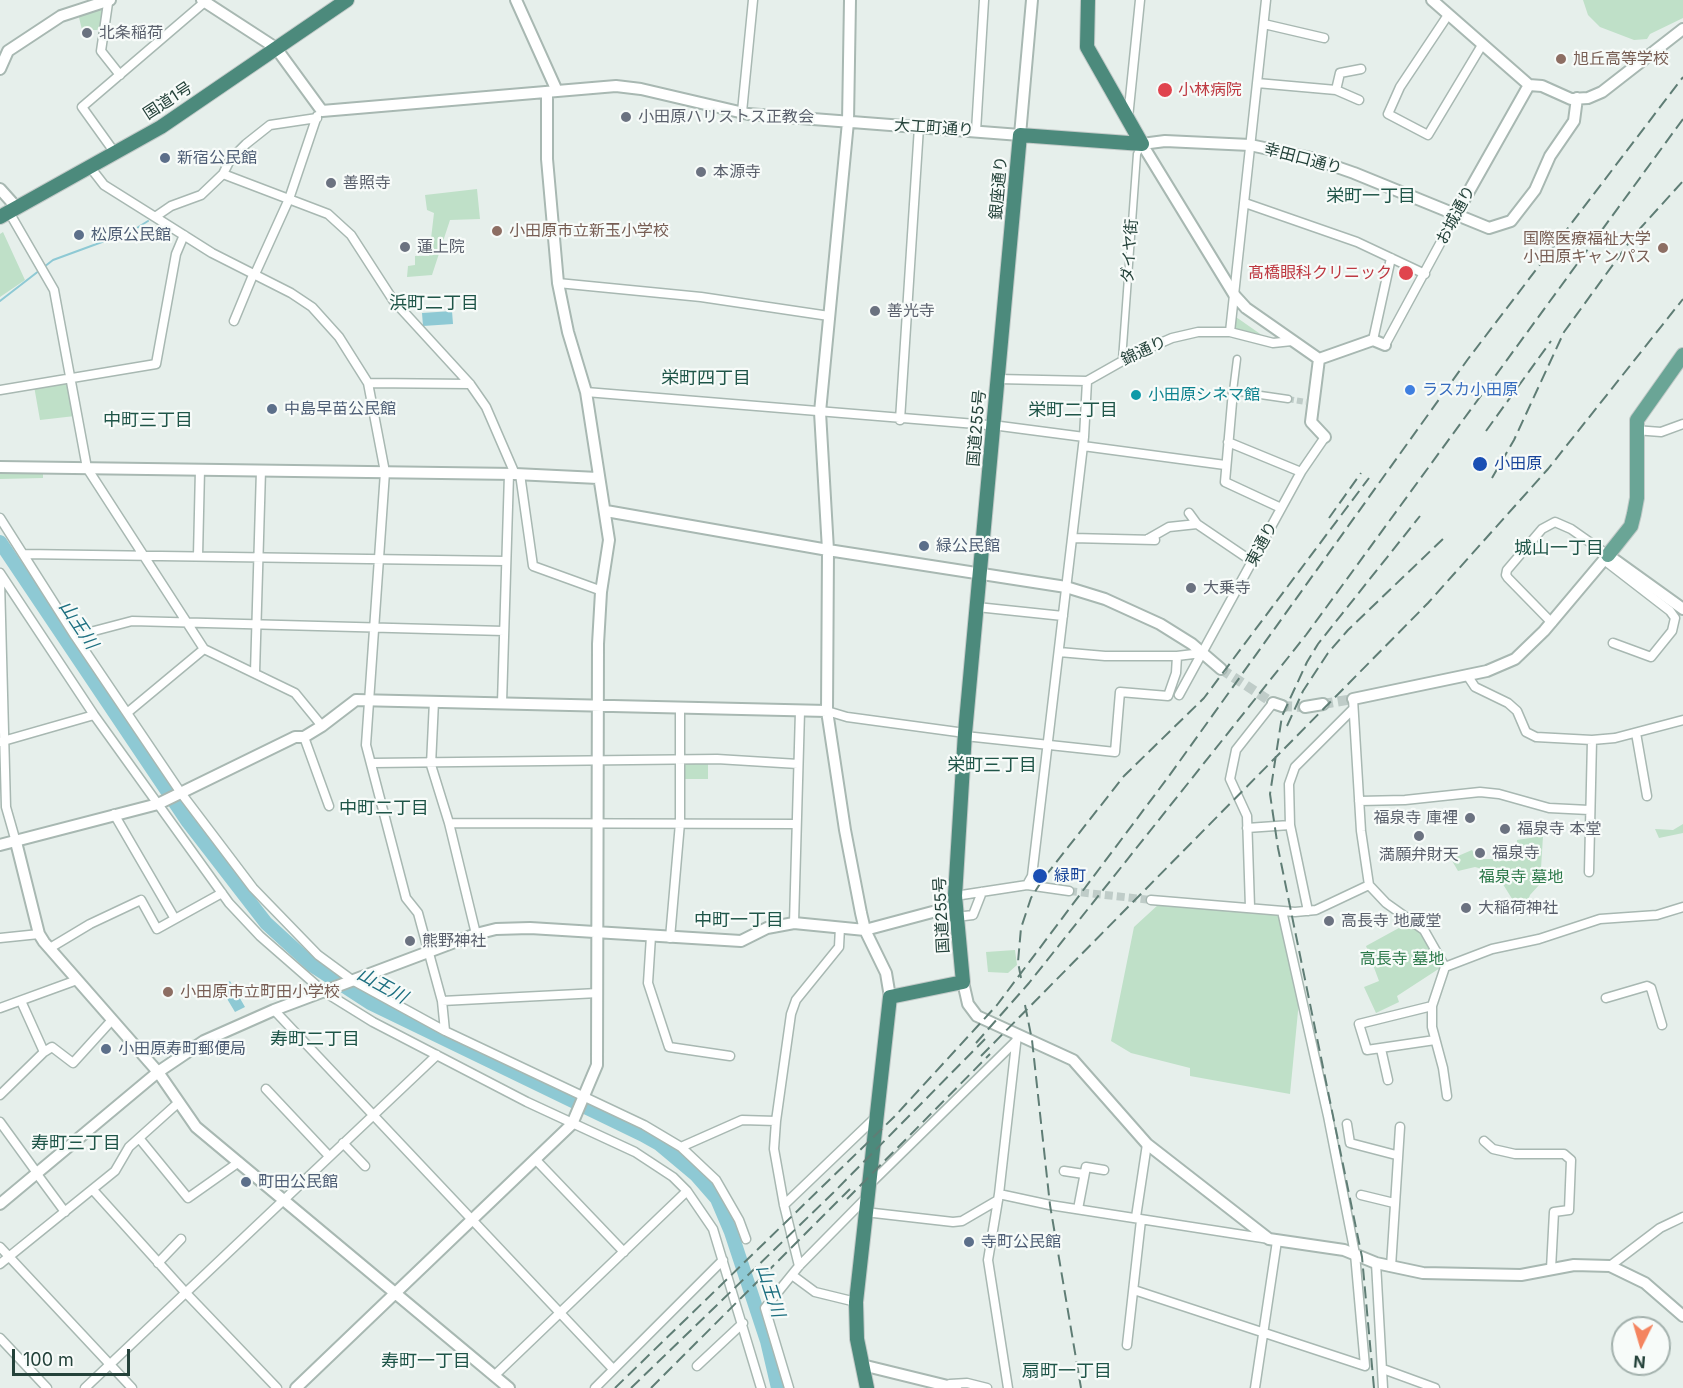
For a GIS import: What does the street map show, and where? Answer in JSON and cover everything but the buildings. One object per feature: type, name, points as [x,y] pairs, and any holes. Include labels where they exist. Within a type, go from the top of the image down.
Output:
[{"type":"highway","name":"国道1号","points":[[9,212],[161,127],[347,0]]},
{"type":"highway","points":[[1088,0],[1087,47],[1142,144]]},
{"type":"highway","points":[[1020,135],[1142,144]]},
{"type":"highway","name":"銀座通り","points":[[998,379],[1020,135]]},
{"type":"highway","name":"国道255号","points":[[963,982],[955,906],[965,734],[998,379]]},
{"type":"highway","points":[[867,1388],[856,1339],[856,1302],[890,997],[963,982]]},
{"type":"main road","points":[[1606,558],[1631,526],[1635,514],[1637,498],[1635,430],[1640,411],[1683,355]]},
{"type":"street","points":[[296,1388],[572,1124],[597,1065],[598,705],[602,591],[609,540],[585,392],[568,332],[558,283],[547,159],[552,91],[516,0]]},
{"type":"street","points":[[742,112],[753,0]]},
{"type":"street","points":[[850,0],[848,122],[820,412],[828,550],[827,711],[844,830],[865,930],[886,973],[890,997]]},
{"type":"street","points":[[976,131],[984,0]]},
{"type":"street","name":"銀座通り","points":[[1020,135],[1032,0]]},
{"type":"street","points":[[1128,118],[1140,0]]},
{"type":"street","points":[[1230,332],[1266,0]]},
{"type":"street","points":[[1432,0],[1529,85],[1542,86],[1571,99],[1602,92],[1683,29]]},
{"type":"street","points":[[0,69],[8,51],[60,16],[109,1],[101,51],[120,75]]},
{"type":"street","points":[[116,153],[82,107],[204,1],[276,48],[318,114]]},
{"type":"street","points":[[1448,15],[1400,87],[1388,114],[1428,135],[1482,45]]},
{"type":"street","points":[[1264,24],[1324,38]]},
{"type":"street","points":[[1336,90],[1340,73],[1361,69]]},
{"type":"street","points":[[1257,83],[1336,90],[1359,100]]},
{"type":"street","name":"お城通り","points":[[1385,345],[1529,85]]},
{"type":"street","name":"大工町通り","points":[[318,114],[552,91],[627,87],[742,112],[1020,135]]},
{"type":"street","name":"幸田口通り","points":[[1142,144],[1165,141],[1250,145],[1311,158],[1354,172],[1455,216],[1489,228],[1511,221],[1535,190],[1550,156],[1574,121],[1578,98]]},
{"type":"street","points":[[155,217],[171,206],[201,195],[223,174],[230,160],[270,125],[318,114]]},
{"type":"street","points":[[234,321],[289,199],[318,114]]},
{"type":"street","points":[[900,420],[919,127]]},
{"type":"street","points":[[1142,144],[1235,296],[1246,308],[1319,359]]},
{"type":"street","name":"ダイヤ街","points":[[1122,360],[1137,154],[1142,144]]},
{"type":"street","points":[[90,167],[104,185],[184,235],[312,307],[339,337],[368,383],[385,472],[366,745],[373,763],[406,898],[418,913],[442,1001],[445,1030]]},
{"type":"street","points":[[223,174],[332,216],[351,235],[393,300],[470,384],[486,407],[514,474],[533,566],[602,591]]},
{"type":"street","points":[[0,189],[9,212],[54,290],[87,468],[204,649],[295,693],[322,726]]},
{"type":"street","points":[[1245,203],[1357,242],[1425,274]]},
{"type":"street","points":[[0,390],[156,363],[176,254],[184,235]]},
{"type":"street","points":[[1373,340],[1391,258]]},
{"type":"street","points":[[558,283],[701,297],[829,316]]},
{"type":"street","name":"錦通り","points":[[1087,381],[1122,360],[1172,338],[1205,331],[1230,332],[1273,343],[1292,341]]},
{"type":"street","points":[[1319,359],[1373,340],[1385,345]]},
{"type":"street","points":[[1237,358],[1225,482],[1281,508]]},
{"type":"street","points":[[1319,359],[1311,422],[1325,437]]},
{"type":"street","points":[[998,379],[1087,381],[1083,442],[1048,746],[1032,876],[1027,885]]},
{"type":"street","points":[[368,383],[470,384]]},
{"type":"street","points":[[1233,391],[1288,399]]},
{"type":"street","points":[[585,392],[900,420],[994,426],[1225,465]]},
{"type":"street","points":[[1635,430],[1661,432],[1683,424]]},
{"type":"street","name":"東通り","points":[[1179,695],[1301,472],[1325,437]]},
{"type":"street","points":[[1228,442],[1301,472]]},
{"type":"street","points":[[0,467],[514,474],[598,478]]},
{"type":"street","points":[[198,556],[200,469]]},
{"type":"street","points":[[255,673],[261,470]]},
{"type":"street","points":[[502,703],[506,561],[514,474]]},
{"type":"street","points":[[606,511],[828,550],[1066,587],[1135,611],[1160,624],[1221,669]]},
{"type":"street","points":[[1189,513],[1197,524],[1253,562]]},
{"type":"street","points":[[0,518],[180,794],[266,903],[318,955],[352,980],[445,1030],[644,1125],[681,1147],[716,1180],[739,1220],[746,1239]]},
{"type":"street","points":[[1552,622],[1506,575],[1507,570],[1542,529],[1555,522],[1563,524],[1606,558],[1670,611],[1675,618],[1672,631],[1651,657],[1613,643]]},
{"type":"street","points":[[1144,540],[1168,527],[1197,524]]},
{"type":"street","points":[[1072,538],[1155,540]]},
{"type":"street","points":[[23,554],[506,561]]},
{"type":"street","points":[[1606,558],[1683,609]]},
{"type":"street","points":[[1308,911],[1290,825],[1289,783],[1295,766],[1353,704],[1504,665],[1515,659],[1527,650],[1606,558]]},
{"type":"street","points":[[0,573],[94,716],[222,893],[260,936],[323,991],[374,1022],[572,1124],[635,1152],[673,1177],[687,1191],[713,1229],[761,1388]]},
{"type":"street","points":[[0,581],[2,742],[6,807],[39,934],[158,1072],[196,1126],[509,1388]]},
{"type":"street","points":[[976,607],[1062,616]]},
{"type":"street","points":[[75,636],[132,621],[504,631]]},
{"type":"street","points":[[127,713],[204,649]]},
{"type":"street","points":[[1059,652],[1177,656],[1202,653]]},
{"type":"street","points":[[0,845],[159,803],[284,741],[304,737],[356,700],[827,711],[847,717],[1048,746],[1115,752],[1120,692],[1168,696],[1176,673],[1177,656]]},
{"type":"street","points":[[1467,675],[1475,687],[1512,707],[1526,732],[1536,737],[1592,740],[1636,733],[1683,720]]},
{"type":"street","points":[[434,701],[431,765],[449,823],[476,934]]},
{"type":"street","points":[[1250,907],[1247,816],[1230,779],[1236,750],[1278,704]]},
{"type":"street","points":[[1305,707],[1323,704]]},
{"type":"street","points":[[1353,704],[1359,801],[1369,885],[1386,903],[1424,930],[1445,967],[1432,1006],[1435,1040],[1447,1096]]},
{"type":"street","points":[[670,938],[680,823],[680,707]]},
{"type":"street","points":[[794,923],[801,711]]},
{"type":"street","points":[[2,742],[94,716]]},
{"type":"street","points":[[1636,733],[1647,796]]},
{"type":"street","points":[[304,737],[329,806]]},
{"type":"street","points":[[1589,872],[1592,740]]},
{"type":"street","points":[[373,763],[431,765],[717,759],[798,764]]},
{"type":"street","points":[[1359,801],[1405,800],[1480,792],[1499,794],[1550,808],[1589,810]]},
{"type":"street","points":[[114,814],[174,919]]},
{"type":"street","points":[[449,823],[796,824]]},
{"type":"street","points":[[1247,828],[1290,825]]},
{"type":"street","points":[[0,1204],[158,1072],[204,1041],[274,1010],[428,954],[476,934],[510,928],[741,941],[767,928],[794,923],[865,930],[955,906],[982,892],[1027,885],[1070,891]]},
{"type":"street","points":[[1151,900],[1282,911],[1308,911],[1336,902],[1369,885]]},
{"type":"street","points":[[955,906],[973,915],[982,892]]},
{"type":"street","points":[[50,948],[90,924],[141,900],[157,929],[222,893]]},
{"type":"street","points":[[1445,967],[1492,949],[1539,939],[1600,919],[1657,915],[1683,907]]},
{"type":"street","points":[[1134,1290],[1365,1366],[1355,1254],[1328,1116],[1282,911]]},
{"type":"street","points":[[800,1266],[784,1205],[774,1149],[776,1121],[791,1014],[796,1000],[838,947],[840,927]]},
{"type":"street","points":[[0,938],[39,934]]},
{"type":"street","points":[[651,936],[648,983],[669,1047],[730,1056]]},
{"type":"street","points":[[0,1008],[77,980]]},
{"type":"street","points":[[963,982],[968,1004],[977,1016],[1016,1039],[1041,1044],[1073,1060],[1147,1144],[1273,1240]]},
{"type":"street","points":[[1606,998],[1647,986],[1651,988],[1662,1025]]},
{"type":"street","points":[[442,1001],[597,993]]},
{"type":"street","points":[[21,1001],[44,1052]]},
{"type":"street","points":[[1432,1006],[1359,1024],[1367,1050],[1435,1040]]},
{"type":"street","points":[[274,1010],[371,1116],[613,1369]]},
{"type":"street","points":[[0,1095],[52,1047],[73,1063],[112,1020]]},
{"type":"street","points":[[1008,1388],[988,1260],[998,1197],[1016,1039]]},
{"type":"street","points":[[789,1388],[765,1308],[800,1266],[1016,1039]]},
{"type":"street","points":[[1381,1049],[1388,1080]]},
{"type":"street","points":[[85,1388],[437,1055]]},
{"type":"street","points":[[266,1089],[330,1156]]},
{"type":"street","points":[[0,1264],[93,1190],[114,1171],[129,1147],[178,1103]]},
{"type":"street","points":[[784,1205],[876,1117]]},
{"type":"street","points":[[681,1147],[742,1120],[776,1121]]},
{"type":"street","points":[[0,1122],[65,1212]]},
{"type":"street","points":[[1347,1124],[1350,1143],[1396,1155]]},
{"type":"street","points":[[1391,1267],[1396,1155],[1400,1127]]},
{"type":"street","points":[[139,1138],[188,1198],[239,1162]]},
{"type":"street","points":[[1484,1141],[1493,1149],[1515,1154],[1564,1154],[1571,1160],[1569,1210],[1554,1212],[1551,1269]]},
{"type":"street","points":[[343,1143],[365,1166]]},
{"type":"street","points":[[1127,1345],[1147,1144]]},
{"type":"street","points":[[536,1160],[624,1252]]},
{"type":"street","points":[[1078,1209],[1086,1167],[1104,1170]]},
{"type":"street","points":[[1064,1171],[1084,1174]]},
{"type":"street","points":[[93,1190],[158,1263],[277,1388]]},
{"type":"street","points":[[494,1376],[687,1191]]},
{"type":"street","points":[[1361,1196],[1394,1203]]},
{"type":"street","points":[[866,1199],[953,1222],[962,1221],[998,1197],[1344,1250],[1376,1263],[1424,1273],[1521,1275],[1591,1264],[1610,1266],[1632,1275],[1655,1290],[1683,1316]]},
{"type":"street","points":[[1610,1266],[1660,1228],[1683,1217]]},
{"type":"street","points":[[158,1263],[181,1239]]},
{"type":"street","points":[[1255,1388],[1273,1240]]},
{"type":"street","points":[[0,1248],[132,1388]]},
{"type":"street","points":[[595,1388],[723,1260]]},
{"type":"street","points":[[1376,1263],[1383,1388]]},
{"type":"street","points":[[792,1275],[815,1292],[856,1302]]},
{"type":"street","points":[[698,1366],[743,1323]]},
{"type":"street","points":[[0,1338],[47,1388]]},
{"type":"street","points":[[862,1365],[956,1388]]},
{"type":"street","points":[[1383,1369],[1435,1388]]},
{"type":"street","points":[[944,1386],[967,1383],[987,1388]]},
{"type":"green space","points":[[1583,0],[1683,0],[1683,18],[1650,34],[1647,39],[1634,40],[1600,27],[1588,15]]},
{"type":"green space","points":[[106,5],[103,30],[91,30],[88,26],[82,30],[78,13]]},
{"type":"green space","points":[[477,189],[480,219],[450,220],[432,275],[407,277],[408,266],[415,265],[415,256],[429,256],[434,213],[427,210],[425,195]]},
{"type":"green space","points":[[3,232],[25,280],[0,297],[0,234]]},
{"type":"green space","points":[[1236,317],[1266,338],[1234,330]]},
{"type":"green space","points":[[68,379],[75,416],[40,420],[34,386]]},
{"type":"green space","points":[[0,469],[43,470],[43,478],[0,479]]},
{"type":"green space","points":[[682,762],[708,762],[708,779],[683,779]]},
{"type":"green space","points":[[1683,824],[1683,833],[1659,838],[1655,829],[1673,830]]},
{"type":"green space","name":"福泉寺 墓地","points":[[1543,836],[1540,884],[1530,895],[1526,906],[1519,910],[1496,873],[1475,867],[1458,871],[1451,859],[1472,850],[1477,859],[1516,859],[1517,840]]},
{"type":"green space","points":[[1159,904],[1280,914],[1299,1001],[1290,1094],[1190,1076],[1190,1068],[1131,1053],[1111,1041],[1134,927]]},
{"type":"green space","name":"高長寺 墓地","points":[[1408,923],[1421,932],[1431,947],[1440,968],[1397,996],[1399,1002],[1376,1013],[1364,987],[1379,981],[1366,946]]},
{"type":"green space","points":[[1015,950],[1017,965],[1008,973],[988,972],[986,952]]},
{"type":"water","points":[[452,311],[453,324],[423,326],[422,313]]},
{"type":"water","points":[[230,981],[245,1007],[235,1012],[220,987]]},
{"type":"waterway","points":[[0,301],[53,260],[132,231],[148,221]]},
{"type":"waterway","name":"山王川","points":[[0,542],[188,822],[266,923],[313,966],[370,1003],[643,1135],[659,1144],[696,1175],[717,1199],[731,1232],[767,1341],[778,1388]]},
{"type":"tunnel","points":[[1288,399],[1306,402]]},
{"type":"tunnel","points":[[1221,669],[1273,703]]},
{"type":"tunnel","points":[[1323,704],[1353,699]]},
{"type":"tunnel","points":[[1282,706],[1305,707]]},
{"type":"tunnel","points":[[1069,891],[1151,900]]},
{"type":"railway","points":[[615,1388],[894,1117],[997,1005],[1169,776],[1468,359],[1683,77]]},
{"type":"railway","points":[[976,1043],[1029,983],[1306,635],[1683,119]]},
{"type":"railway","points":[[1492,478],[1514,440],[1564,332],[1636,233],[1683,181]]},
{"type":"railway","points":[[981,1056],[1428,603],[1548,469],[1683,299]]},
{"type":"railway","points":[[1486,431],[1551,341]]},
{"type":"railway","points":[[1329,518],[1361,473]]},
{"type":"railway","points":[[1021,978],[1018,962],[1021,928],[1031,898],[1043,879],[1124,776],[1204,698],[1369,478]]},
{"type":"railway","points":[[1374,1388],[1362,1257],[1278,848],[1270,794],[1282,716],[1307,662],[1318,644],[1420,516]]},
{"type":"railway","points":[[1287,726],[1303,691],[1328,653],[1348,630],[1446,536]]},
{"type":"railway","points":[[1025,1005],[1032,1040],[1050,1205],[1081,1388]]},
{"type":"railway","points":[[631,1388],[833,1193],[985,1039]]},
{"type":"railway","points":[[847,1199],[990,1054]]},
{"type":"railway","points":[[651,1388],[850,1189]]},
{"type":"place","name":"北条稲荷","points":[[87,33]]},
{"type":"place","name":"旭丘高等学校","points":[[1561,59]]},
{"type":"place","name":"小林病院","points":[[1165,90]]},
{"type":"place","name":"小田原ハリストス正教会","points":[[626,117]]},
{"type":"place","name":"新宿公民館","points":[[165,158]]},
{"type":"place","name":"本源寺","points":[[701,172]]},
{"type":"place","name":"善照寺","points":[[331,183]]},
{"type":"place","name":"小田原市立新玉小学校","points":[[497,231]]},
{"type":"place","name":"松原公民館","points":[[79,235]]},
{"type":"place","name":"蓮上院","points":[[405,247]]},
{"type":"place","name":"国際医療福祉大学 小田原キャンパス","points":[[1663,248]]},
{"type":"place","name":"髙橋眼科クリニック","points":[[1406,273]]},
{"type":"place","name":"善光寺","points":[[875,311]]},
{"type":"place","name":"ラスカ小田原","points":[[1410,390]]},
{"type":"place","name":"小田原シネマ館","points":[[1136,395]]},
{"type":"place","name":"中島早苗公民館","points":[[272,409]]},
{"type":"place","name":"小田原","points":[[1480,464]]},
{"type":"place","name":"緑公民館","points":[[924,546]]},
{"type":"place","name":"大乗寺","points":[[1191,588]]},
{"type":"place","name":"福泉寺 庫裡","points":[[1470,818]]},
{"type":"place","name":"福泉寺 本堂","points":[[1505,829]]},
{"type":"place","name":"満願弁財天","points":[[1419,836]]},
{"type":"place","name":"福泉寺","points":[[1480,853]]},
{"type":"place","name":"緑町","points":[[1040,876]]},
{"type":"place","name":"大稲荷神社","points":[[1466,908]]},
{"type":"place","name":"高長寺 地蔵堂","points":[[1329,921]]},
{"type":"place","name":"熊野神社","points":[[410,941]]},
{"type":"place","name":"小田原市立町田小学校","points":[[168,992]]},
{"type":"place","name":"小田原寿町郵便局","points":[[106,1049]]},
{"type":"place","name":"町田公民館","points":[[246,1182]]},
{"type":"place","name":"寺町公民館","points":[[969,1242]]},
{"type":"district","name":"栄町一丁目","points":[[1371,197]]},
{"type":"district","name":"浜町二丁目","points":[[434,304]]},
{"type":"district","name":"栄町四丁目","points":[[706,379]]},
{"type":"district","name":"栄町二丁目","points":[[1073,411]]},
{"type":"district","name":"中町三丁目","points":[[148,421]]},
{"type":"district","name":"城山一丁目","points":[[1559,549]]},
{"type":"district","name":"栄町三丁目","points":[[992,766]]},
{"type":"district","name":"中町二丁目","points":[[384,809]]},
{"type":"district","name":"中町一丁目","points":[[739,921]]},
{"type":"district","name":"寿町二丁目","points":[[315,1040]]},
{"type":"district","name":"寿町三丁目","points":[[76,1144]]},
{"type":"district","name":"寿町一丁目","points":[[426,1362]]},
{"type":"district","name":"扇町一丁目","points":[[1067,1372]]}]
